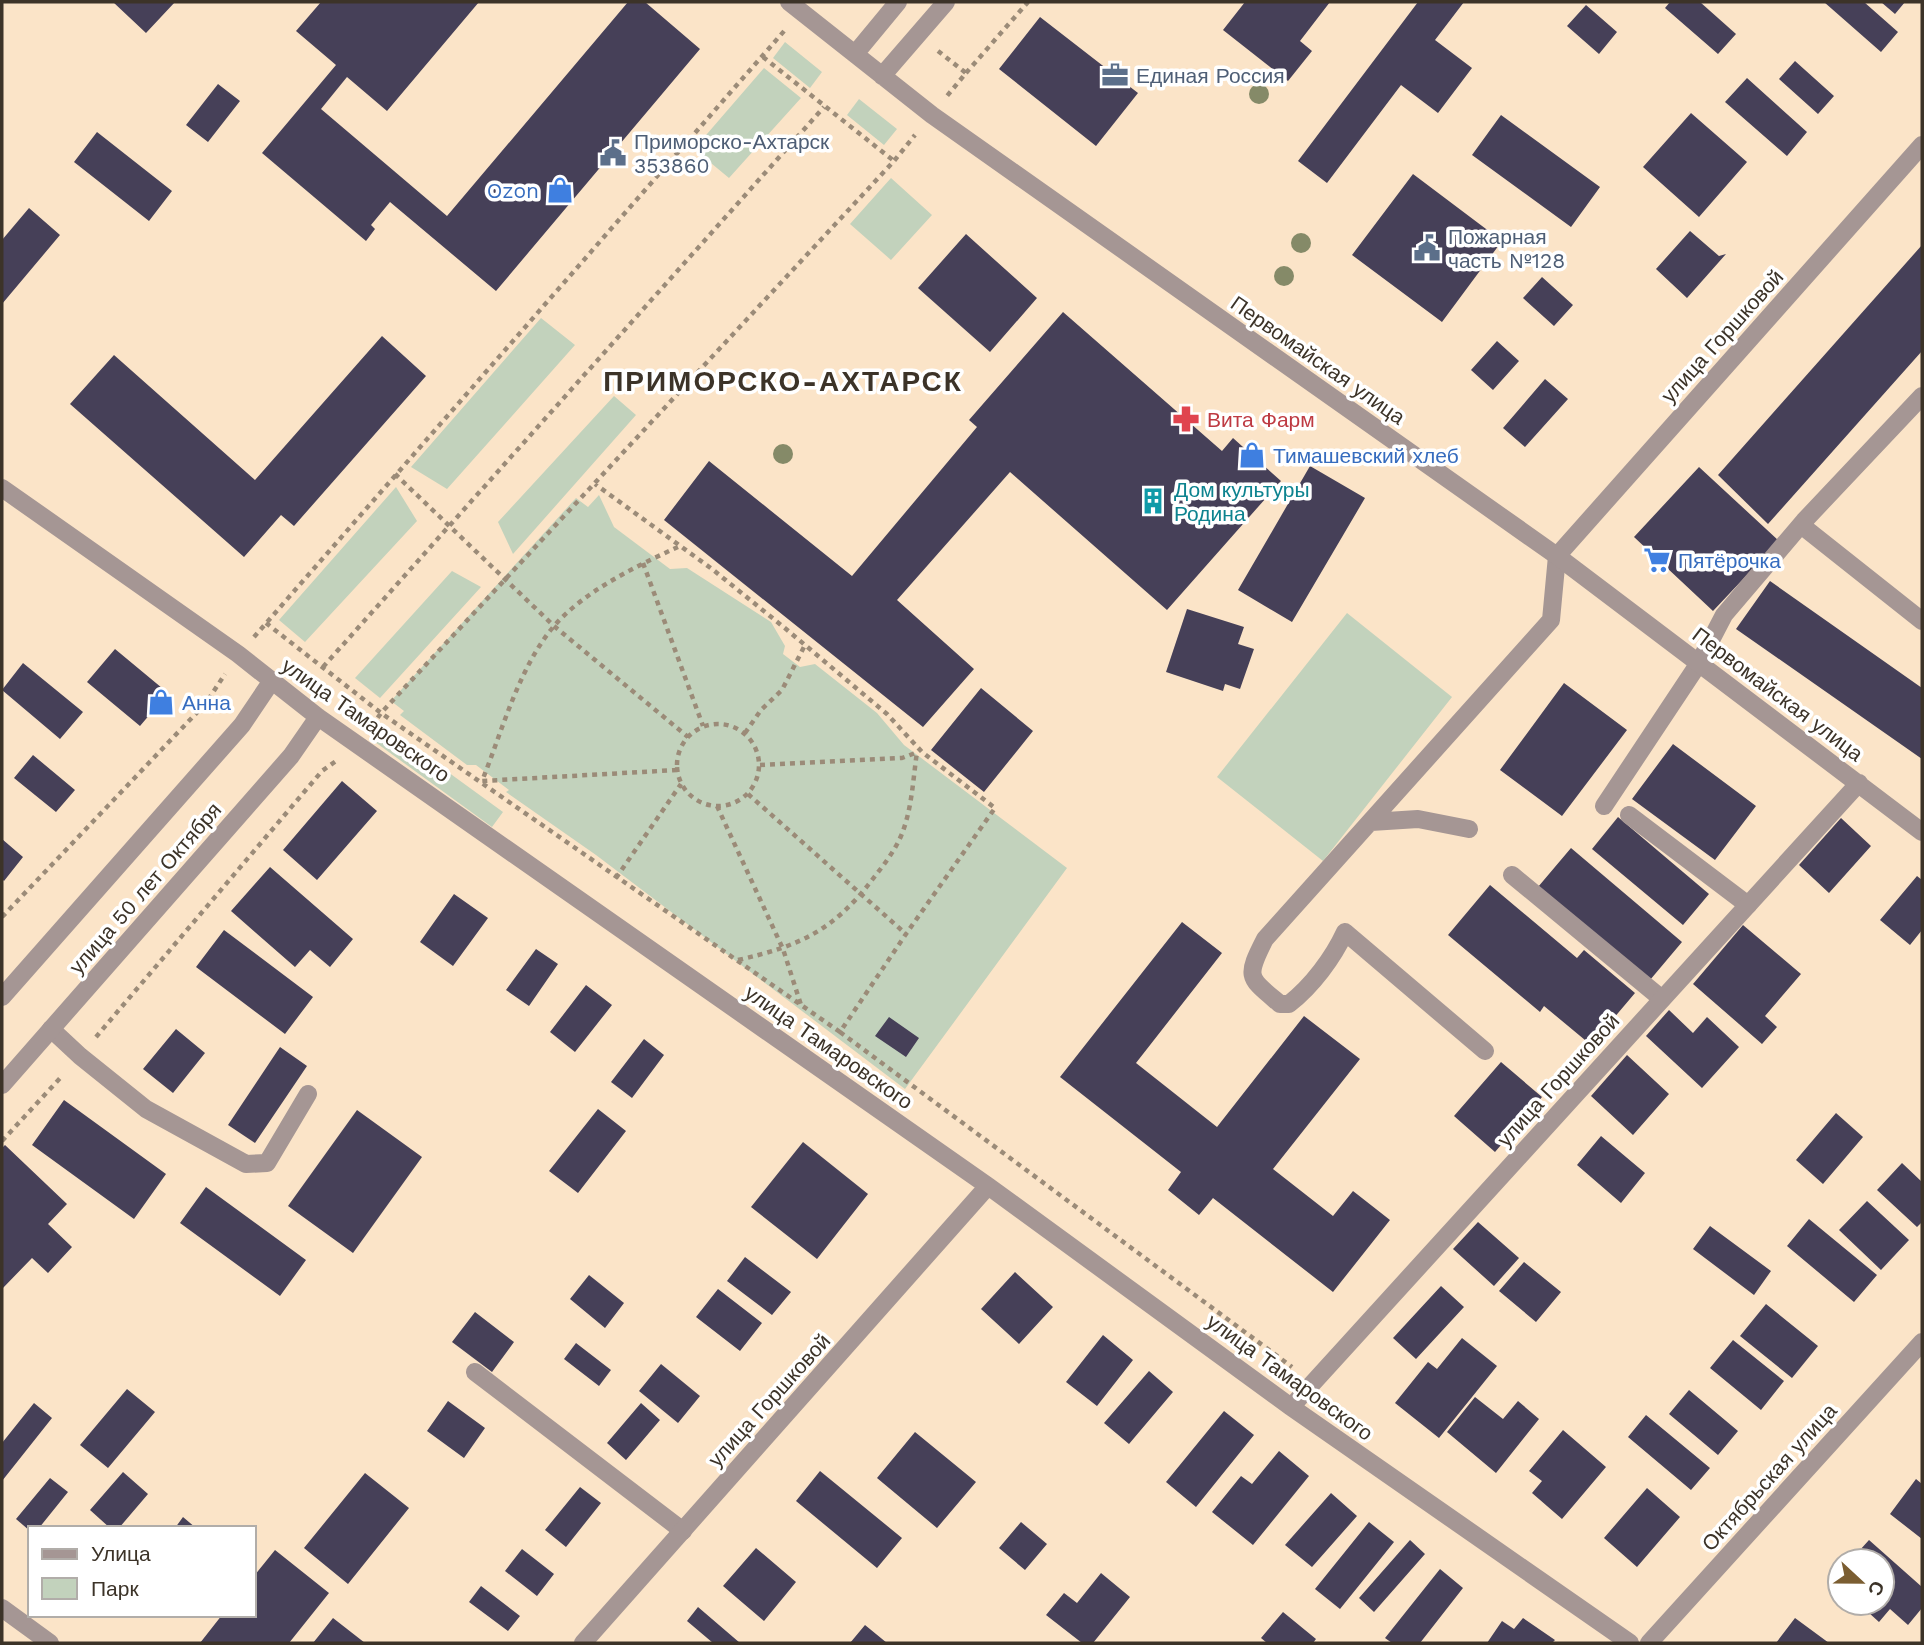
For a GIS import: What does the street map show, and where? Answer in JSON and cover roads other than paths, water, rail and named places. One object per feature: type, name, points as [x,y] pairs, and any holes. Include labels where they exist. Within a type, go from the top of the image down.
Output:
[{"type":"street","points":[[855,54],[898,2]]},
{"type":"street","points":[[882,76],[946,2]]},
{"type":"street","name":"Первомайская улица","points":[[795,6],[954,131],[1557,556],[1922,832]]},
{"type":"street","name":"улица Горшковой","points":[[1557,556],[1922,145]]},
{"type":"street","points":[[1604,806],[1699,663],[1724,615],[1801,525],[1922,396]]},
{"type":"street","name":"улица Тамаровского","points":[[2,488],[238,654],[318,717],[988,1186],[1291,1407],[1630,1643]]},
{"type":"street","points":[[1801,525],[1922,621]]},
{"type":"street","points":[[1485,1051],[1345,932],[1333,955],[1309,986],[1289,1004],[1280,1004],[1255,983],[1252,966],[1265,939],[1550,620],[1557,556]]},
{"type":"street","name":"улица 50 лет Октября","points":[[2,998],[242,726],[271,682]]},
{"type":"street","name":"улица 50 лет Октября","points":[[2,1085],[291,756],[318,717]]},
{"type":"street","name":"улица Горшковой","points":[[1291,1407],[1859,783]]},
{"type":"street","points":[[1629,815],[1748,905]]},
{"type":"street","points":[[1371,822],[1418,819],[1469,829]]},
{"type":"street","points":[[1512,875],[1662,999]]},
{"type":"street","points":[[51,1029],[146,1109],[246,1164],[267,1163],[308,1094]]},
{"type":"street","name":"улица Горшковой","points":[[583,1643],[988,1186]]},
{"type":"street","name":"Октябрьская улица","points":[[1649,1643],[1922,1342]]},
{"type":"street","points":[[475,1372],[683,1531]]},
{"type":"street","points":[[2,1608],[50,1643]]},
{"type":"place","name":"Единая Россия","points":[[1115,75]]},
{"type":"place","name":"Приморско-Ахтарск 353860","points":[[613,153]]},
{"type":"place","name":"Ozon","points":[[560,190]]},
{"type":"place","name":"Пожарная часть №128","points":[[1427,248]]},
{"type":"place","name":"Вита Фарм","points":[[1186,419]]},
{"type":"place","name":"Тимашевский хлеб","points":[[1252,455]]},
{"type":"place","name":"Дом культуры Родина","points":[[1153,501]]},
{"type":"place","name":"Пятёрочка","points":[[1657,560]]},
{"type":"place","name":"Анна","points":[[161,702]]},
{"type":"district","name":"ПРИМОРСКО-АХТАРСК","points":[[783,381]]}]
